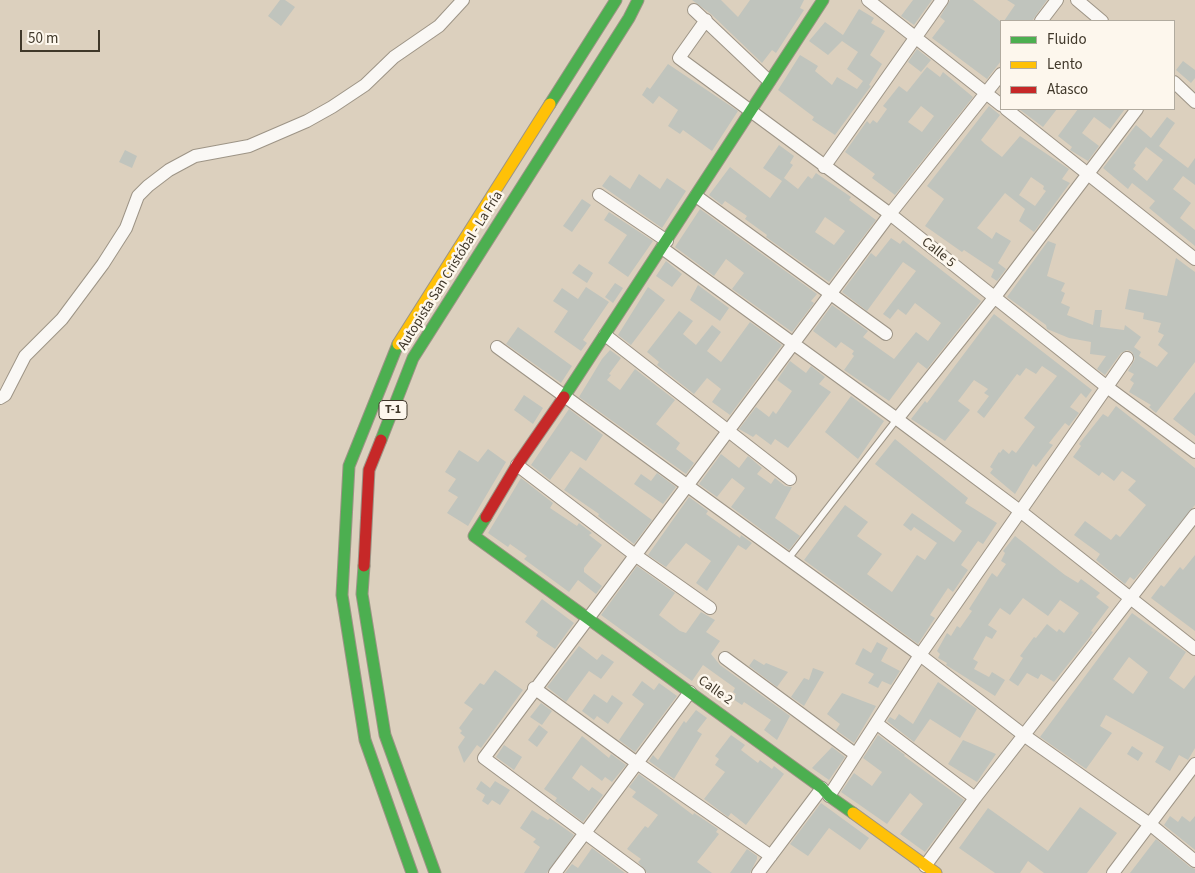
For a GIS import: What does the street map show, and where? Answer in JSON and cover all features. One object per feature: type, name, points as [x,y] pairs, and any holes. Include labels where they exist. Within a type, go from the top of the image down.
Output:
[{"type":"main road","name":"Autopista San Cristóbal - La Fría","points":[[412,873],[365,740],[343,604],[349,466],[395,349],[616,0]]},
{"type":"main road","name":"Autopista San Cristóbal - La Fría","points":[[435,873],[385,735],[362,594],[369,470],[413,358],[629,18],[638,0]]},
{"type":"main road","points":[[517,465],[565,396],[822,0]]},
{"type":"main road","name":"Calle 2","points":[[517,465],[474,536],[936,873]]},
{"type":"street","points":[[0,398],[5,395],[25,356],[62,318],[102,264],[126,228],[138,196],[148,186],[169,170],[195,156],[248,146],[307,121],[332,107],[365,85],[394,58],[439,26],[463,0]]},
{"type":"street","points":[[868,0],[1000,104]]},
{"type":"street","points":[[824,167],[942,0]]},
{"type":"street","points":[[1041,20],[1056,0]]},
{"type":"street","points":[[1076,0],[1101,20]]},
{"type":"street","points":[[694,10],[769,81]]},
{"type":"street","name":"Calle 5","points":[[706,20],[679,58],[890,214],[1107,387],[1195,452]]},
{"type":"street","points":[[639,873],[484,758],[534,688],[588,619],[890,214],[1000,75]]},
{"type":"street","points":[[1175,83],[1195,102]]},
{"type":"street","points":[[1007,110],[1195,259]]},
{"type":"street","points":[[897,419],[994,298],[1136,110]]},
{"type":"street","points":[[599,195],[793,344],[1020,511],[1195,649]]},
{"type":"street","points":[[696,196],[886,334]]},
{"type":"street","points":[[605,335],[790,478]]},
{"type":"street","points":[[497,348],[920,655],[1025,736],[1151,826],[1195,860]]},
{"type":"street","points":[[758,873],[855,754],[920,655],[1127,358]]},
{"type":"street","points":[[517,465],[635,555],[710,608]]},
{"type":"street","points":[[925,866],[975,798],[1195,515]]},
{"type":"street","points":[[725,658],[855,754]]},
{"type":"street","points":[[534,688],[637,763],[771,856]]},
{"type":"street","points":[[555,873],[690,692]]},
{"type":"street","points":[[876,723],[975,798]]},
{"type":"street","points":[[1113,873],[1151,826],[1195,764]]},
{"type":"lane","points":[[788,559],[897,419]]},
{"type":"building","points":[[280,0],[285,0],[295,7],[281,26],[268,16]]},
{"type":"building","points":[[692,0],[721,0],[738,17],[750,0],[804,0],[800,8],[804,10],[776,53],[772,50],[762,63],[711,14]]},
{"type":"building","points":[[913,0],[932,0],[914,25],[901,16]]},
{"type":"building","points":[[950,0],[973,0],[1000,21],[1000,62],[987,79],[932,38],[945,21],[940,17]]},
{"type":"building","points":[[1007,0],[1047,0],[1033,20],[1005,20],[1015,5]]},
{"type":"building","points":[[859,9],[874,18],[871,23],[885,31],[870,55],[882,64],[869,85],[871,86],[835,135],[812,120],[814,117],[778,90],[800,55],[818,66],[815,71],[832,85],[837,77],[857,89],[863,81],[847,69],[858,52],[842,41],[828,55],[809,41],[825,22],[843,35]]},
{"type":"building","points":[[917,49],[931,60],[921,72],[908,62]]},
{"type":"building","points":[[1183,61],[1195,70],[1195,78],[1191,83],[1176,70]]},
{"type":"building","points":[[668,64],[738,111],[712,151],[683,130],[680,134],[668,126],[678,110],[659,96],[653,104],[642,95],[647,87],[650,89]]},
{"type":"building","points":[[927,67],[940,77],[943,72],[973,97],[895,195],[872,178],[875,174],[845,152],[867,121],[870,124],[873,120],[877,123],[887,109],[883,106],[899,86],[907,92]],"holes":[[[921,106],[934,116],[922,132],[908,122]]]},
{"type":"building","points":[[989,106],[1000,115],[981,140],[985,144],[1002,157],[1020,136],[1069,169],[1062,179],[1070,183],[1034,232],[1019,221],[1025,209],[1005,193],[977,228],[992,239],[996,232],[1011,241],[998,263],[1006,269],[997,281],[991,277],[994,270],[964,250],[962,252],[925,226],[944,199],[927,186]],"holes":[[[1031,177],[1044,186],[1043,189],[1046,191],[1035,206],[1019,195]]]},
{"type":"building","points":[[1020,110],[1056,110],[1043,127]]},
{"type":"building","points":[[1077,110],[1124,110],[1110,129],[1094,117],[1082,133],[1099,146],[1088,161],[1070,150],[1072,147],[1058,136]]},
{"type":"building","points":[[1167,117],[1175,123],[1159,146],[1188,168],[1195,158],[1195,185],[1183,176],[1173,189],[1191,203],[1180,218],[1195,230],[1195,246],[1149,208],[1155,201],[1132,183],[1128,189],[1103,168],[1136,125],[1151,138]],"holes":[[[1146,147],[1163,160],[1147,181],[1133,169],[1136,165],[1134,163]]]},
{"type":"building","points":[[779,145],[794,156],[790,163],[793,165],[784,178],[798,189],[808,176],[812,179],[816,173],[851,197],[849,200],[876,220],[829,282],[766,237],[767,235],[745,219],[747,216],[725,201],[722,205],[709,195],[730,167],[770,198],[782,181],[763,168]],"holes":[[[825,217],[845,231],[834,245],[815,232]]]},
{"type":"building","points":[[125,150],[137,156],[132,168],[119,162]]},
{"type":"building","points":[[639,174],[660,189],[667,178],[686,191],[662,228],[602,186],[610,175],[630,189]]},
{"type":"building","points":[[582,199],[591,205],[572,232],[563,226]]},
{"type":"building","points":[[700,209],[817,294],[811,301],[814,303],[792,332],[732,289],[744,273],[726,259],[714,276],[675,247]]},
{"type":"building","points":[[609,212],[653,241],[628,277],[608,263],[627,235],[604,220]]},
{"type":"building","points":[[891,238],[900,244],[903,240],[981,301],[927,369],[918,362],[889,401],[844,370],[854,356],[852,354],[854,351],[841,342],[836,348],[813,331],[832,305],[868,331],[863,337],[894,359],[916,332],[928,341],[941,323],[915,303],[906,315],[898,309],[890,319],[883,314],[916,271],[903,262],[867,311],[842,292],[871,253],[876,257]]},
{"type":"building","points":[[1048,241],[1056,244],[1047,276],[1065,283],[1061,291],[1065,293],[1061,303],[1070,307],[1067,315],[1093,325],[1095,310],[1102,310],[1100,327],[1124,330],[1125,325],[1141,337],[1134,347],[1141,352],[1139,356],[1157,367],[1168,353],[1158,345],[1164,335],[1158,332],[1161,323],[1143,319],[1144,313],[1125,309],[1129,289],[1167,296],[1176,258],[1195,272],[1195,362],[1156,413],[1149,407],[1151,405],[1129,392],[1134,383],[1130,380],[1134,374],[1128,371],[1135,359],[1132,352],[1127,350],[1121,353],[1105,375],[1097,369],[1106,356],[1090,354],[1091,342],[1069,338],[1047,329],[1046,325],[1007,297]]},
{"type":"building","points":[[666,261],[682,274],[672,287],[656,276]]},
{"type":"building","points":[[579,264],[593,273],[587,283],[572,273]]},
{"type":"building","points":[[615,283],[623,288],[613,303],[605,297]]},
{"type":"building","points":[[698,285],[729,308],[720,321],[690,300]]},
{"type":"building","points":[[586,287],[609,302],[583,340],[587,343],[581,351],[554,332],[568,311],[553,301],[562,288],[578,299]]},
{"type":"building","points":[[648,287],[665,300],[631,345],[618,335]]},
{"type":"building","points":[[679,311],[693,321],[683,334],[696,345],[712,325],[721,332],[707,351],[721,362],[750,322],[782,345],[730,415],[712,402],[721,389],[707,378],[694,394],[657,365],[659,362],[647,352]]},
{"type":"building","points":[[994,314],[1092,390],[1086,398],[1081,393],[1070,407],[1079,413],[1069,426],[1065,423],[1049,443],[1053,445],[1036,467],[1033,464],[1015,494],[990,473],[993,469],[990,467],[1003,449],[1009,454],[1012,450],[1016,453],[1035,427],[1024,418],[1057,376],[1042,366],[1036,374],[1026,368],[1020,376],[1017,374],[984,418],[977,412],[989,396],[984,393],[988,389],[974,380],[958,401],[970,410],[945,441],[911,419],[925,401],[927,403]]},
{"type":"building","points":[[518,327],[572,366],[561,383],[506,344]]},
{"type":"building","points":[[610,350],[621,358],[609,374],[611,375],[607,380],[620,390],[635,369],[675,400],[656,424],[680,443],[676,449],[694,463],[686,474],[579,397],[602,359]]},
{"type":"building","points":[[790,361],[806,373],[811,366],[825,377],[819,384],[831,392],[788,448],[775,439],[771,445],[756,434],[753,437],[739,429],[756,407],[769,417],[773,411],[776,414],[792,391],[777,380]]},
{"type":"building","points":[[1195,392],[1195,436],[1173,419]]},
{"type":"building","points":[[524,395],[543,408],[533,424],[514,410]]},
{"type":"building","points":[[851,396],[884,421],[858,459],[825,432]]},
{"type":"building","points":[[1116,406],[1195,468],[1195,505],[1134,580],[1130,577],[1125,584],[1096,560],[1100,554],[1074,535],[1085,521],[1111,540],[1116,534],[1120,537],[1146,505],[1128,490],[1136,481],[1122,471],[1114,481],[1102,472],[1099,476],[1073,457],[1081,446],[1079,444],[1103,414],[1108,417]]},
{"type":"building","points":[[569,409],[603,435],[586,461],[571,451],[550,480],[531,465]]},
{"type":"building","points":[[895,439],[968,498],[965,503],[997,523],[983,544],[978,541],[961,565],[968,570],[953,592],[948,588],[930,615],[935,618],[918,644],[804,560],[845,505],[868,522],[857,536],[882,554],[867,574],[892,592],[917,555],[925,560],[937,543],[914,527],[911,531],[903,525],[912,513],[954,542],[962,531],[875,464]]},
{"type":"building","points":[[488,449],[506,462],[468,526],[447,513],[458,497],[448,491],[456,479],[445,472],[459,450],[478,462]]},
{"type":"building","points":[[721,454],[739,468],[748,456],[762,468],[757,474],[771,484],[775,478],[785,486],[792,487],[775,518],[800,536],[789,550],[731,507],[745,488],[732,478],[717,497],[699,484]]},
{"type":"building","points":[[580,467],[652,520],[634,544],[598,516],[599,514],[564,490]]},
{"type":"building","points":[[657,473],[676,487],[663,504],[634,484],[641,474],[651,481]]},
{"type":"building","points":[[521,478],[553,503],[550,508],[577,526],[579,523],[592,533],[589,535],[602,545],[584,568],[584,572],[602,586],[596,594],[578,580],[569,592],[524,559],[527,556],[510,544],[508,547],[488,533]]},
{"type":"building","points":[[689,497],[708,511],[706,514],[740,538],[741,535],[752,543],[746,550],[738,545],[707,591],[696,583],[711,561],[686,543],[666,567],[648,555]]},
{"type":"building","points":[[1015,536],[1065,575],[1078,583],[1081,579],[1100,593],[1096,597],[1109,607],[1091,631],[1093,632],[1089,638],[1054,682],[1041,674],[1038,679],[1027,673],[1018,686],[1009,680],[1023,658],[1020,656],[1034,637],[1036,638],[1047,624],[1057,632],[1059,629],[1064,633],[1079,613],[1060,600],[1048,616],[1023,598],[1010,615],[1000,608],[988,625],[997,631],[992,639],[986,636],[973,659],[978,662],[974,669],[989,677],[992,672],[1005,680],[995,696],[946,665],[947,663],[938,658],[940,654],[937,651],[947,633],[951,636],[957,626],[960,628],[972,611],[969,609],[992,573],[997,577],[1006,564],[1001,561],[1005,553],[1003,551]]},
{"type":"building","points":[[1195,555],[1195,631],[1151,598],[1161,585],[1164,587],[1180,567],[1183,570]]},
{"type":"building","points":[[637,566],[675,593],[659,615],[680,631],[686,633],[701,612],[715,620],[706,632],[720,641],[711,654],[720,665],[790,716],[777,740],[764,730],[771,720],[744,702],[742,705],[733,699],[736,694],[733,692],[735,688],[703,665],[692,681],[601,615]]},
{"type":"building","points":[[542,599],[574,623],[555,649],[536,636],[538,632],[525,622]]},
{"type":"building","points":[[1132,613],[1186,652],[1169,678],[1184,689],[1195,675],[1195,748],[1188,760],[1179,755],[1170,771],[1155,762],[1164,747],[1106,715],[1100,726],[1112,733],[1086,769],[1040,737]],"holes":[[[1129,657],[1148,672],[1133,694],[1113,679]]]},
{"type":"building","points":[[877,642],[888,648],[881,661],[900,671],[891,685],[882,681],[878,688],[868,683],[874,674],[855,664],[863,648],[871,653]]},
{"type":"building","points":[[579,646],[597,660],[602,654],[614,662],[601,679],[589,671],[566,702],[547,687]]},
{"type":"building","points":[[754,659],[764,665],[766,663],[788,672],[777,687],[749,666]]},
{"type":"building","points":[[813,668],[824,672],[804,706],[791,697],[804,678],[809,680]]},
{"type":"building","points":[[495,670],[523,690],[481,748],[477,745],[464,763],[458,747],[465,737],[460,733],[462,731],[459,728],[473,709],[464,703],[480,683],[484,685]]},
{"type":"building","points":[[642,681],[654,690],[659,683],[677,696],[635,752],[619,740],[644,704],[632,695]]},
{"type":"building","points":[[938,682],[977,709],[960,738],[930,719],[914,742],[887,721],[890,717],[895,720],[899,714],[913,724]]},
{"type":"building","points":[[842,693],[876,706],[854,743],[836,730],[840,724],[827,714]]},
{"type":"building","points":[[594,694],[607,703],[612,695],[623,703],[608,724],[597,716],[594,720],[582,711]]},
{"type":"building","points":[[541,703],[552,711],[542,725],[530,717]]},
{"type":"building","points":[[696,710],[707,718],[697,731],[702,734],[674,779],[649,761],[653,755],[658,760],[684,721],[686,723]]},
{"type":"building","points":[[539,725],[548,732],[537,747],[528,740]]},
{"type":"building","points":[[731,735],[745,745],[741,750],[758,763],[760,760],[772,769],[774,766],[784,774],[746,825],[731,813],[728,817],[704,799],[725,772],[715,765],[719,759],[715,756]]},
{"type":"building","points":[[878,735],[964,800],[925,852],[900,834],[923,804],[910,793],[887,824],[841,792],[854,773],[872,786],[882,772],[863,758]]},
{"type":"building","points":[[582,736],[609,758],[611,754],[626,765],[612,782],[605,777],[602,781],[581,765],[572,778],[589,791],[592,787],[603,795],[583,822],[555,801],[557,798],[544,789]]},
{"type":"building","points":[[963,740],[996,754],[977,782],[948,764]]},
{"type":"building","points":[[504,745],[522,757],[514,770],[496,757]]},
{"type":"building","points":[[1132,746],[1143,753],[1138,761],[1127,754]]},
{"type":"building","points":[[832,747],[845,757],[829,780],[812,768]]},
{"type":"building","points":[[639,774],[693,815],[694,813],[718,829],[716,832],[719,834],[697,862],[712,873],[647,873],[638,862],[641,859],[627,849],[645,826],[648,828],[658,815],[632,797],[636,792],[629,787]]},
{"type":"building","points":[[481,781],[490,788],[495,781],[510,790],[500,805],[492,800],[488,805],[482,801],[485,795],[476,789]]},
{"type":"building","points":[[821,803],[869,838],[860,850],[829,828],[808,856],[790,844]]},
{"type":"building","points":[[1080,807],[1117,833],[1087,873],[1044,873],[1028,861],[1020,873],[995,873],[959,848],[988,808],[1048,851]]},
{"type":"building","points":[[532,810],[548,820],[550,818],[574,835],[547,873],[524,873],[540,847],[533,842],[536,839],[520,828]]},
{"type":"building","points":[[1170,816],[1178,822],[1182,816],[1190,822],[1195,816],[1195,850],[1164,825]]},
{"type":"building","points":[[1156,839],[1195,869],[1195,873],[1130,873]]},
{"type":"building","points":[[592,848],[625,873],[565,873],[572,864],[578,868]]},
{"type":"building","points":[[747,849],[757,856],[750,873],[730,873]]},
{"type":"traffic: fast","points":[[550,104],[616,0]]},
{"type":"traffic: fast","points":[[381,440],[413,358],[629,18],[638,0]]},
{"type":"traffic: fast","points":[[564,397],[823,0]]},
{"type":"traffic: fast","points":[[398,344],[349,466],[342,595],[365,740],[412,873]]},
{"type":"traffic: fast","points":[[486,517],[474,536],[822,788],[829,796],[853,813]]},
{"type":"traffic: fast","points":[[364,566],[362,594],[385,735],[435,873]]},
{"type":"traffic: slow","points":[[398,344],[550,104]]},
{"type":"traffic: slow","points":[[853,813],[936,873]]},
{"type":"traffic: jam","points":[[486,517],[517,465],[564,397]]},
{"type":"traffic: jam","points":[[364,566],[369,470],[381,440]]}]
